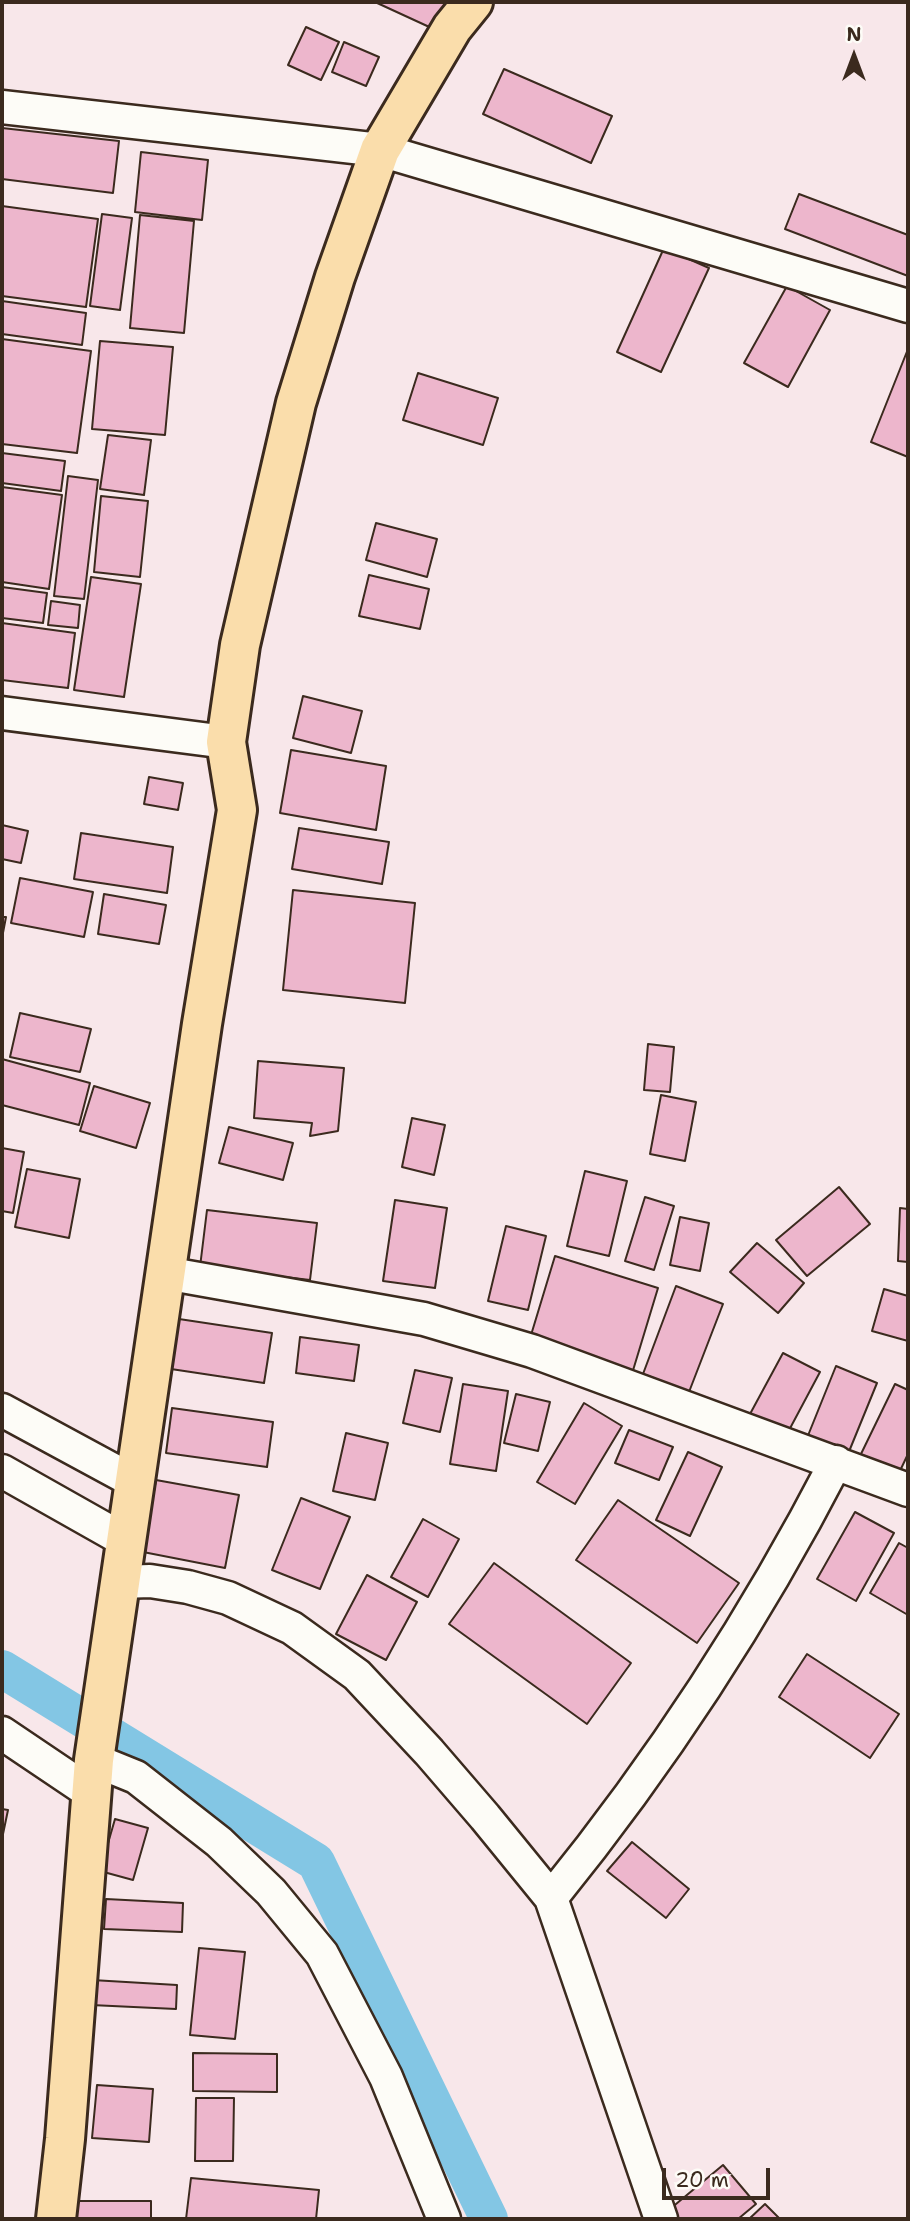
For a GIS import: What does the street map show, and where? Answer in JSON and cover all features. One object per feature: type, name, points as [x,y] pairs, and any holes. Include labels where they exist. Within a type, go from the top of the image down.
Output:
[{"type":"main road","points":[[56,2219],[65,2139],[94,1767],[202,1024],[237,810],[226,742],[240,645],[296,403],[335,277],[380,150],[452,29],[473,2]]},
{"type":"street","points":[[2,107],[380,150],[908,306]]},
{"type":"street","points":[[2,713],[226,742]]},
{"type":"street","points":[[165,1273],[424,1320],[532,1351],[908,1490]]},
{"type":"street","points":[[2,1410],[135,1482]]},
{"type":"street","points":[[551,1898],[603,1835],[717,1667],[797,1536],[836,1462]]},
{"type":"street","points":[[2,1471],[126,1541]]},
{"type":"street","points":[[121,1582],[150,1581],[188,1587],[228,1598],[292,1628],[358,1675],[437,1761],[551,1898],[661,2219]]},
{"type":"street","points":[[2,1733],[94,1767],[136,1777],[219,1842],[271,1892],[322,1954],[386,2077],[444,2219]]},
{"type":"building","points":[[375,2],[453,2],[438,31]]},
{"type":"building","points":[[306,27],[339,42],[321,80],[288,65]]},
{"type":"building","points":[[344,42],[379,57],[366,86],[332,72]]},
{"type":"building","points":[[504,69],[612,116],[591,163],[483,114]]},
{"type":"building","points":[[2,128],[119,141],[113,193],[2,179]]},
{"type":"building","points":[[141,152],[208,160],[202,220],[135,212]]},
{"type":"building","points":[[799,194],[908,235],[908,276],[785,229]]},
{"type":"building","points":[[2,206],[98,219],[86,307],[2,296]]},
{"type":"building","points":[[102,214],[132,218],[120,310],[90,306]]},
{"type":"building","points":[[140,215],[194,221],[184,333],[130,328]]},
{"type":"building","points":[[664,248],[709,268],[661,372],[617,352]]},
{"type":"building","points":[[787,286],[830,310],[788,387],[744,363]]},
{"type":"building","points":[[2,301],[86,313],[82,345],[2,334]]},
{"type":"building","points":[[2,339],[91,351],[77,453],[2,444]]},
{"type":"building","points":[[100,341],[173,347],[165,435],[92,429]]},
{"type":"building","points":[[908,349],[908,457],[871,442]]},
{"type":"building","points":[[418,373],[498,398],[483,445],[403,420]]},
{"type":"building","points":[[108,435],[151,440],[144,495],[100,489]]},
{"type":"building","points":[[2,453],[65,461],[61,491],[2,483]]},
{"type":"building","points":[[68,476],[98,480],[84,599],[54,596]]},
{"type":"building","points":[[2,487],[62,495],[49,589],[2,582]]},
{"type":"building","points":[[101,496],[148,501],[140,577],[94,572]]},
{"type":"building","points":[[376,523],[437,539],[427,577],[366,560]]},
{"type":"building","points":[[369,575],[429,589],[420,629],[359,616]]},
{"type":"building","points":[[91,577],[141,584],[124,697],[74,690]]},
{"type":"building","points":[[2,587],[47,593],[43,623],[2,618]]},
{"type":"building","points":[[51,601],[80,605],[78,628],[48,625]]},
{"type":"building","points":[[2,623],[75,633],[68,688],[2,680]]},
{"type":"building","points":[[303,696],[362,711],[351,753],[293,738]]},
{"type":"building","points":[[291,750],[386,766],[376,830],[280,813]]},
{"type":"building","points":[[149,777],[183,783],[178,810],[144,804]]},
{"type":"building","points":[[2,825],[28,831],[21,863],[2,859]]},
{"type":"building","points":[[299,828],[389,842],[382,884],[292,869]]},
{"type":"building","points":[[81,833],[173,847],[167,893],[74,879]]},
{"type":"building","points":[[20,878],[93,892],[84,937],[11,923]]},
{"type":"building","points":[[293,890],[415,903],[405,1003],[283,990]]},
{"type":"building","points":[[104,894],[166,905],[159,944],[98,934]]},
{"type":"building","points":[[2,917],[6,917],[2,938]]},
{"type":"building","points":[[20,1013],[91,1029],[80,1072],[10,1057]]},
{"type":"building","points":[[648,1044],[674,1047],[670,1092],[644,1090]]},
{"type":"building","points":[[2,1059],[90,1083],[79,1125],[2,1105]]},
{"type":"building","points":[[258,1061],[344,1068],[338,1131],[310,1136],[312,1123],[254,1118]]},
{"type":"building","points":[[94,1086],[150,1103],[136,1148],[80,1131]]},
{"type":"building","points":[[661,1095],[696,1102],[685,1161],[650,1154]]},
{"type":"building","points":[[412,1118],[445,1125],[434,1175],[402,1167]]},
{"type":"building","points":[[229,1127],[293,1143],[283,1180],[219,1163]]},
{"type":"building","points":[[2,1148],[24,1152],[13,1213],[2,1211]]},
{"type":"building","points":[[27,1169],[80,1179],[69,1238],[15,1227]]},
{"type":"building","points":[[585,1171],[627,1181],[609,1256],[567,1246]]},
{"type":"building","points":[[839,1187],[870,1224],[807,1276],[776,1240]]},
{"type":"building","points":[[645,1197],[674,1206],[654,1270],[625,1261]]},
{"type":"building","points":[[395,1200],[447,1208],[435,1288],[383,1281]]},
{"type":"building","points":[[900,1208],[908,1209],[908,1262],[898,1261]]},
{"type":"building","points":[[207,1210],[317,1223],[310,1280],[200,1267]]},
{"type":"building","points":[[680,1217],[709,1223],[700,1271],[670,1265]]},
{"type":"building","points":[[506,1226],[546,1236],[528,1310],[488,1301]]},
{"type":"building","points":[[757,1243],[804,1283],[778,1313],[730,1272]]},
{"type":"building","points":[[555,1256],[658,1288],[631,1377],[528,1345]]},
{"type":"building","points":[[676,1286],[723,1304],[689,1392],[643,1374]]},
{"type":"building","points":[[884,1289],[908,1296],[908,1341],[872,1331]]},
{"type":"building","points":[[179,1319],[272,1333],[264,1383],[171,1369]]},
{"type":"building","points":[[300,1337],[359,1345],[354,1381],[296,1373]]},
{"type":"building","points":[[783,1353],[820,1372],[787,1434],[750,1414]]},
{"type":"building","points":[[836,1366],[877,1383],[848,1454],[807,1438]]},
{"type":"building","points":[[415,1370],[452,1378],[440,1432],[403,1423]]},
{"type":"building","points":[[463,1384],[508,1391],[496,1471],[450,1464]]},
{"type":"building","points":[[895,1384],[908,1390],[908,1454],[898,1475],[860,1456]]},
{"type":"building","points":[[516,1394],[550,1402],[538,1451],[504,1443]]},
{"type":"building","points":[[584,1403],[622,1426],[575,1504],[537,1482]]},
{"type":"building","points":[[172,1408],[273,1422],[267,1467],[166,1453]]},
{"type":"building","points":[[629,1430],[673,1447],[659,1480],[615,1463]]},
{"type":"building","points":[[346,1433],[388,1443],[375,1500],[333,1491]]},
{"type":"building","points":[[688,1452],[722,1467],[690,1536],[656,1520]]},
{"type":"building","points":[[156,1480],[239,1495],[225,1568],[143,1552]]},
{"type":"building","points":[[301,1498],[350,1517],[320,1589],[272,1570]]},
{"type":"building","points":[[618,1500],[739,1583],[697,1643],[576,1560]]},
{"type":"building","points":[[855,1512],[894,1533],[856,1601],[817,1579]]},
{"type":"building","points":[[423,1519],[459,1539],[428,1597],[391,1577]]},
{"type":"building","points":[[899,1543],[908,1548],[908,1615],[870,1593]]},
{"type":"building","points":[[494,1563],[631,1663],[587,1724],[449,1624]]},
{"type":"building","points":[[367,1575],[417,1602],[386,1660],[336,1634]]},
{"type":"building","points":[[807,1654],[899,1714],[870,1758],[779,1697]]},
{"type":"building","points":[[2,1809],[8,1810],[3,1834],[2,1834]]},
{"type":"building","points":[[115,1819],[148,1828],[133,1880],[100,1871]]},
{"type":"building","points":[[632,1842],[689,1889],[666,1918],[607,1871]]},
{"type":"building","points":[[106,1899],[183,1903],[182,1932],[104,1929]]},
{"type":"building","points":[[199,1948],[245,1952],[235,2039],[190,2035]]},
{"type":"building","points":[[92,1980],[177,1985],[176,2009],[91,2005]]},
{"type":"building","points":[[193,2053],[277,2054],[277,2092],[193,2091]]},
{"type":"building","points":[[97,2085],[153,2089],[149,2142],[92,2138]]},
{"type":"building","points":[[196,2098],[234,2098],[233,2161],[195,2161]]},
{"type":"building","points":[[723,2165],[756,2204],[738,2219],[678,2219],[670,2209]]},
{"type":"building","points":[[191,2178],[319,2190],[316,2219],[186,2219]]},
{"type":"building","points":[[68,2201],[151,2201],[151,2219],[68,2219]]},
{"type":"building","points":[[765,2204],[780,2219],[749,2219]]},
{"type":"waterway","points":[[2,1669],[316,1862],[489,2219]]}]
